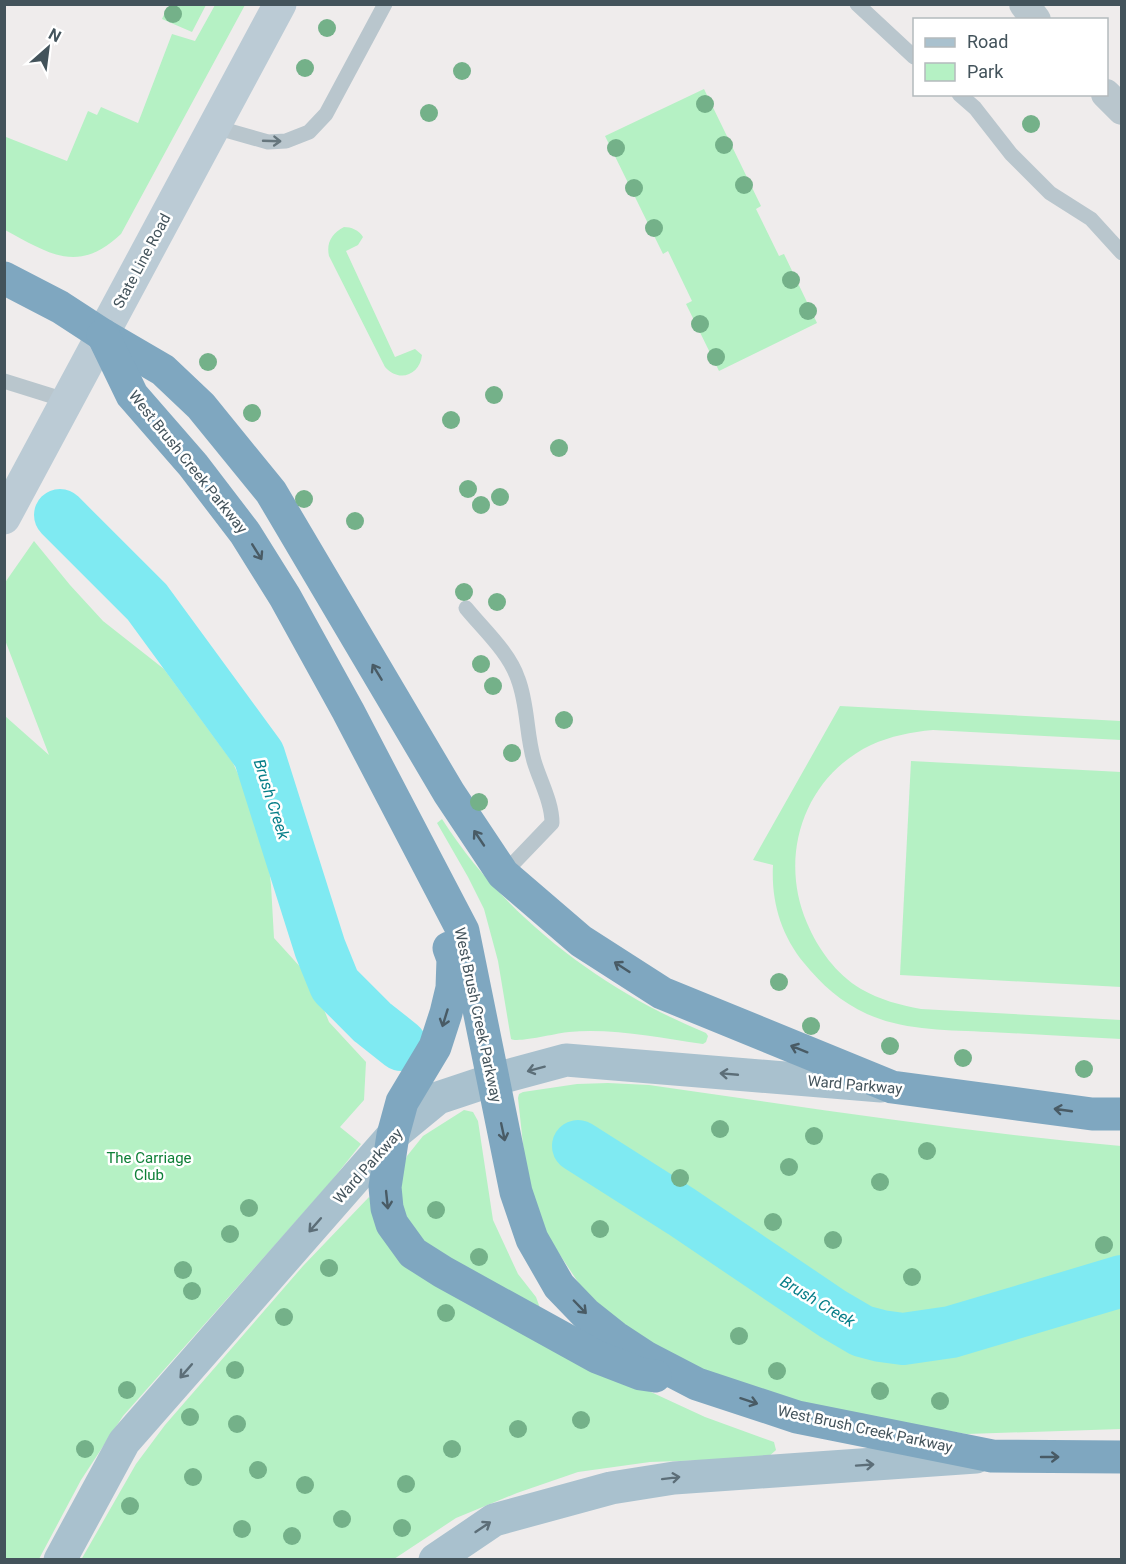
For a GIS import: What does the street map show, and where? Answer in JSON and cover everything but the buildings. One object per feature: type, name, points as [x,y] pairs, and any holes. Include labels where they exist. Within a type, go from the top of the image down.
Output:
[{"type":"highway","points":[[4,278],[60,307],[163,370],[201,406],[271,492],[449,793],[503,873],[582,941],[662,993],[892,1087]]},
{"type":"highway","name":"West Brush Creek Parkway","points":[[103,335],[132,395],[193,465],[245,533],[285,597],[348,711],[463,932],[516,1192],[532,1239],[559,1286],[586,1314],[615,1337],[647,1358],[697,1384],[797,1417],[992,1456]]},
{"type":"highway","points":[[348,711],[362,775],[436,908],[453,959],[452,987],[435,1047],[402,1102],[393,1136],[386,1187],[387,1208],[392,1224],[413,1253],[597,1357],[641,1374],[697,1384]]},
{"type":"highway","name":"Ward Parkway","points":[[892,1087],[1092,1114],[1122,1114]]},
{"type":"highway","points":[[992,1456],[1122,1457]]},
{"type":"main road","name":"Ward Parkway","points":[[60,1560],[124,1442],[393,1136],[438,1098],[492,1080],[566,1060],[892,1087]]},
{"type":"main road","points":[[435,1560],[494,1520],[611,1488],[674,1478],[992,1456]]},
{"type":"street","name":"State Line Road","points":[[4,518],[280,4]]},
{"type":"street","points":[[1108,95],[1122,110]]},
{"type":"lane","points":[[215,127],[268,142],[286,141],[309,132],[326,114],[385,4]]},
{"type":"lane","points":[[857,4],[913,55]]},
{"type":"lane","points":[[960,96],[975,108],[1011,154],[1050,193],[1091,219],[1122,253]]},
{"type":"lane","points":[[4,381],[68,401]]},
{"type":"lane","points":[[466,608],[510,662],[518,678],[533,760],[552,813],[552,823],[503,873]]},
{"type":"green space","points":[[172,5],[206,5],[192,32],[162,19],[167,8]]},
{"type":"green space","points":[[215,5],[245,5],[121,234],[105,247],[91,254],[77,257],[49,252],[5,230],[6,137],[67,161],[88,111],[97,115],[101,107],[138,123],[172,34],[195,41]]},
{"type":"green space","points":[[704,89],[761,206],[756,209],[779,256],[784,254],[817,323],[719,371],[686,304],[692,301],[668,251],[663,254],[605,136]]},
{"type":"green space","points":[[344,227],[355,229],[363,237],[358,245],[346,251],[395,357],[415,349],[422,355],[413,372],[402,376],[396,375],[385,367],[329,256],[328,247],[331,239]]},
{"type":"green space","name":"The Carriage Club","points":[[34,541],[103,621],[164,669],[233,763],[265,834],[274,938],[312,980],[329,1022],[366,1062],[364,1100],[340,1127],[361,1144],[329,1184],[123,1416],[81,1480],[39,1559],[5,1559],[5,716],[49,755],[5,640],[4,584]]},
{"type":"green space","points":[[840,706],[1121,721],[1121,740],[933,730],[901,735],[871,745],[848,759],[829,777],[814,798],[803,821],[797,846],[795,871],[799,897],[807,923],[817,942],[844,976],[868,993],[890,1002],[921,1009],[1121,1020],[1121,1039],[942,1030],[896,1024],[881,1020],[849,1004],[825,986],[804,963],[789,941],[779,917],[774,892],[773,865],[753,860]]},
{"type":"green space","points":[[911,761],[1121,772],[1121,987],[900,975]]},
{"type":"green space","points":[[442,819],[494,887],[558,946],[592,972],[629,995],[706,1033],[708,1036],[706,1042],[703,1044],[602,1031],[569,1032],[529,1039],[511,1039],[498,961],[484,909],[437,823]]},
{"type":"green space","points":[[577,1084],[649,1085],[944,1126],[1121,1146],[1121,1429],[967,1434],[840,1413],[745,1387],[680,1361],[624,1327],[582,1288],[544,1231],[527,1181],[518,1098],[523,1092]]},
{"type":"green space","points":[[464,1110],[473,1112],[478,1121],[493,1220],[518,1274],[536,1297],[540,1308],[427,1249],[401,1217],[400,1174],[407,1156],[423,1136]]},
{"type":"green space","points":[[369,1197],[380,1216],[612,1374],[705,1417],[774,1442],[776,1450],[767,1458],[650,1462],[578,1472],[517,1493],[456,1518],[394,1559],[81,1560],[136,1464],[165,1425],[303,1266]]},
{"type":"waterway","name":"Brush Creek","points":[[60,515],[147,602],[259,755],[320,948],[335,985],[372,1022],[401,1045]]},
{"type":"waterway","name":"Brush Creek","points":[[578,1146],[682,1212],[833,1314],[862,1331],[881,1336],[903,1339],[951,1332],[1122,1281]]}]
